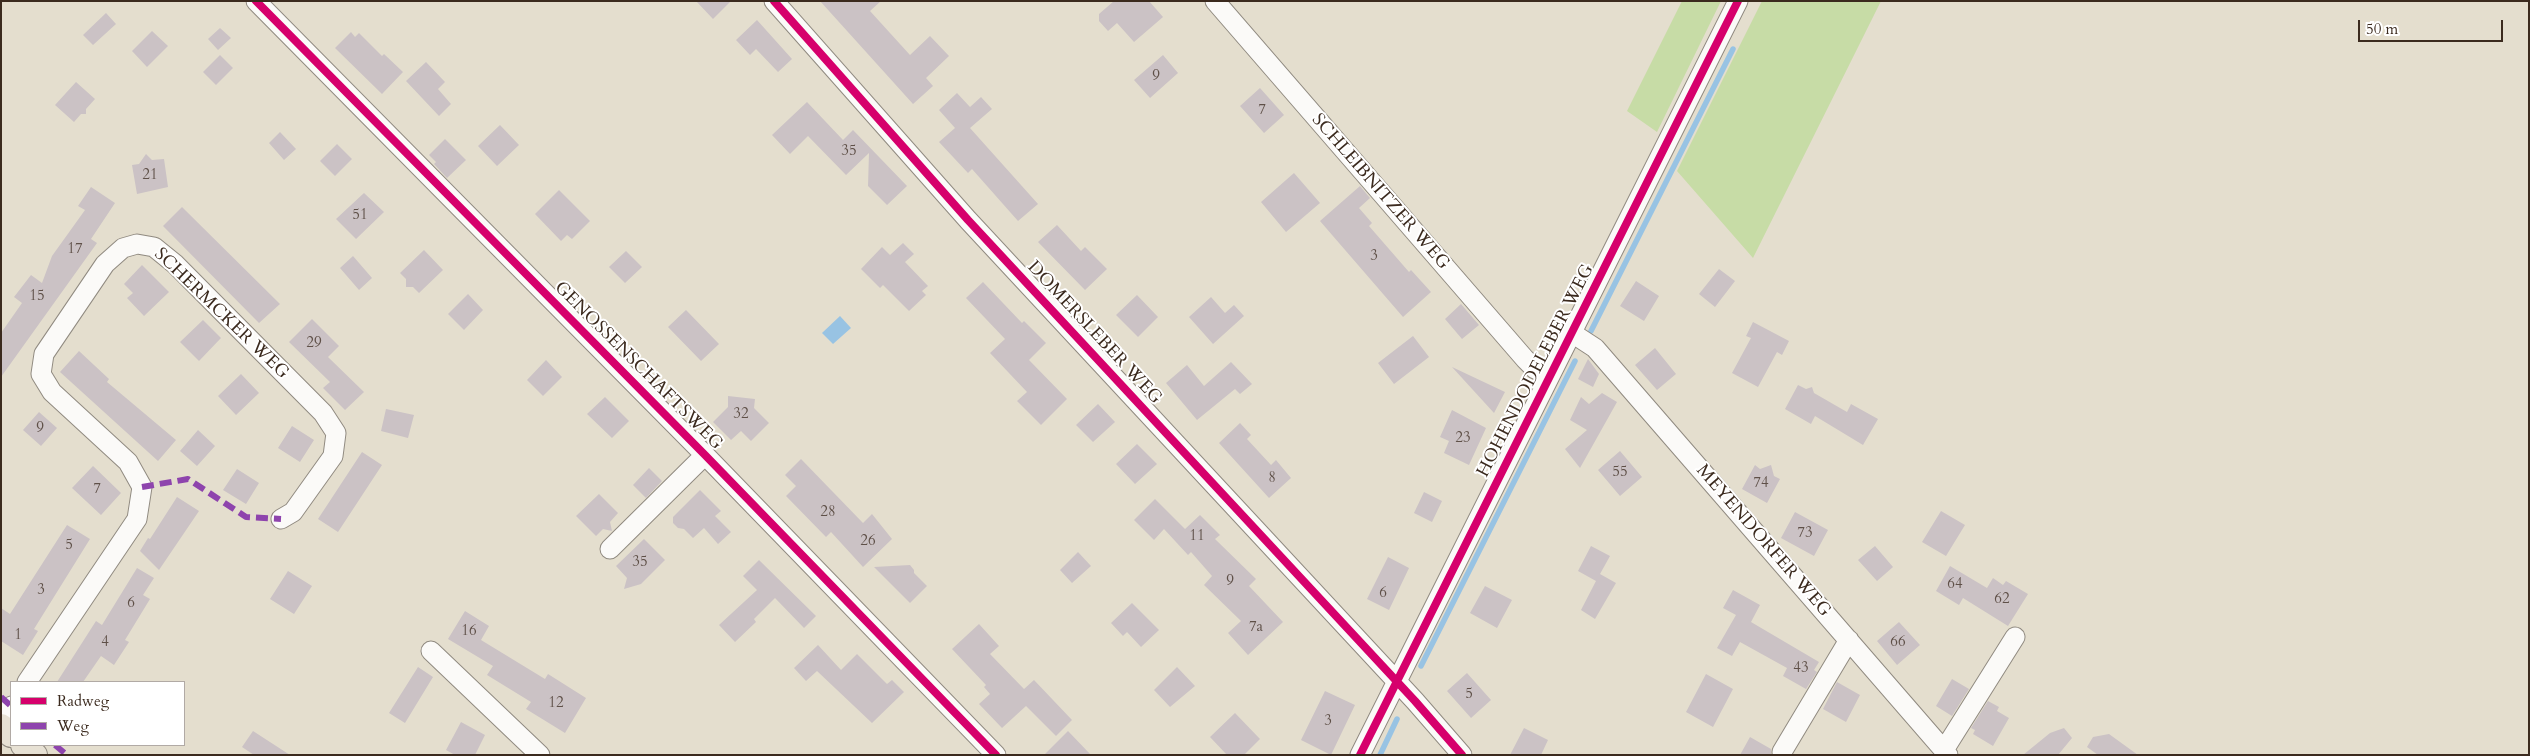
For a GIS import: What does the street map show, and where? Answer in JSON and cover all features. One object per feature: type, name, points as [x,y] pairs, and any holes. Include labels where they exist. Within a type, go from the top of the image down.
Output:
[{"type":"main road","points":[[24,746],[34,755]]},
{"type":"street","name":"GENOSSENSCHAFTSWEG","points":[[256,1],[705,455],[996,755]]},
{"type":"street","name":"DOMERSLEBER WEG","points":[[774,1],[968,220],[1397,681],[1462,755]]},
{"type":"street","name":"SCHLEIBNITZER WEG","points":[[1215,1],[1525,359],[1535,368],[1550,376]]},
{"type":"street","name":"HOHENDODELEBER WEG","points":[[1360,755],[1738,1]]},
{"type":"street","name":"SCHERMCKER WEG","points":[[28,681],[137,519],[142,487],[128,462],[52,392],[41,374],[44,354],[105,264],[123,248],[137,244],[154,247],[175,264],[322,413],[336,433],[333,456],[293,512],[281,519]]},
{"type":"street","name":"MEYENDORFER WEG","points":[[1572,333],[1595,348],[1946,753]]},
{"type":"street","name":"GENOSSENSCHAFTSWEG","points":[[610,549],[705,455]]},
{"type":"street","points":[[1946,753],[2015,637]]},
{"type":"street","points":[[1782,752],[1849,640]]},
{"type":"street","points":[[431,652],[540,755]]},
{"type":"street","points":[[1,720],[10,707]]},
{"type":"green space","points":[[1682,1],[1721,1],[1657,132],[1627,111]]},
{"type":"green space","points":[[1762,1],[1881,1],[1753,258],[1677,171]]},
{"type":"water","points":[[840,316],[851,328],[833,344],[822,333]]},
{"type":"building","points":[[696,1],[731,1],[713,19]]},
{"type":"building","points":[[820,1],[881,1],[870,11],[910,55],[930,36],[949,56],[926,78],[933,86],[913,104]]},
{"type":"building","points":[[1114,1],[1149,1],[1163,17],[1134,42],[1117,23],[1108,31],[1099,21],[1099,14]]},
{"type":"building","points":[[106,13],[116,24],[93,45],[83,35]]},
{"type":"building","points":[[757,20],[792,59],[778,72],[756,49],[750,55],[736,40]]},
{"type":"building","points":[[220,28],[231,38],[218,50],[208,39]]},
{"type":"building","points":[[152,31],[168,46],[147,67],[132,51]]},
{"type":"building","points":[[351,32],[355,37],[359,33],[382,56],[384,54],[403,72],[382,94],[335,48]]},
{"type":"building","points":[[220,55],[233,68],[216,85],[203,72]]},
{"type":"building","points":[[1163,55],[1178,73],[1150,98],[1134,80]]},
{"type":"building","points":[[426,62],[445,82],[438,89],[451,104],[439,116],[406,81]]},
{"type":"building","points":[[76,82],[95,99],[86,109],[86,114],[81,114],[74,122],[55,105]]},
{"type":"building","points":[[1260,88],[1284,115],[1264,133],[1240,106]]},
{"type":"building","points":[[957,93],[970,107],[981,97],[992,109],[970,128],[1038,204],[1018,221],[972,169],[968,173],[939,142],[955,128],[939,110]]},
{"type":"building","points":[[807,102],[843,140],[853,130],[907,186],[887,205],[868,186],[869,153],[846,175],[808,136],[790,154],[772,135]]},
{"type":"building","points":[[500,125],[519,145],[497,166],[478,146]]},
{"type":"building","points":[[280,132],[296,149],[284,160],[269,143]]},
{"type":"building","points":[[445,139],[466,160],[447,178],[434,164],[436,162],[429,155]]},
{"type":"building","points":[[337,144],[352,159],[335,176],[320,161]]},
{"type":"building","points":[[146,154],[152,160],[164,159],[168,187],[137,194],[132,165],[139,164]]},
{"type":"building","points":[[1294,173],[1320,203],[1286,232],[1261,202]]},
{"type":"building","points":[[1360,186],[1370,198],[1359,208],[1372,223],[1369,226],[1409,272],[1411,270],[1431,292],[1403,317],[1320,221]]},
{"type":"building","points":[[91,187],[115,203],[91,239],[97,243],[1,377],[1,333],[22,303],[14,297],[31,275],[42,283],[52,256],[85,210],[78,206]]},
{"type":"building","points":[[559,190],[590,221],[572,239],[567,235],[561,241],[535,214]]},
{"type":"building","points":[[364,193],[384,212],[356,239],[336,219]]},
{"type":"building","points":[[182,207],[280,304],[259,323],[163,226]]},
{"type":"building","points":[[1057,225],[1081,251],[1085,247],[1107,269],[1085,290],[1038,242]]},
{"type":"building","points":[[903,243],[914,254],[905,262],[928,286],[922,291],[926,295],[909,311],[883,285],[880,288],[861,269],[882,247],[890,255]]},
{"type":"building","points":[[424,250],[443,270],[419,293],[413,287],[406,287],[406,279],[400,273]]},
{"type":"building","points":[[626,251],[642,267],[625,283],[609,267]]},
{"type":"building","points":[[353,256],[372,278],[359,290],[340,268]]},
{"type":"building","points":[[142,265],[169,292],[144,316],[127,298],[133,293],[124,284]]},
{"type":"building","points":[[1719,269],[1735,281],[1715,307],[1699,294]]},
{"type":"building","points":[[1636,281],[1659,296],[1644,321],[1620,306]]},
{"type":"building","points":[[983,282],[1022,323],[1024,321],[1046,343],[1029,360],[1067,399],[1041,425],[1017,401],[1027,392],[990,353],[1005,339],[966,298]]},
{"type":"building","points":[[468,294],[483,310],[464,330],[448,314]]},
{"type":"building","points":[[1137,295],[1158,317],[1138,337],[1116,315]]},
{"type":"building","points":[[1211,297],[1225,313],[1234,305],[1244,316],[1213,344],[1189,317]]},
{"type":"building","points":[[1461,304],[1479,325],[1462,339],[1445,319]]},
{"type":"building","points":[[686,310],[719,344],[701,361],[668,327]]},
{"type":"building","points":[[312,319],[339,346],[328,357],[364,392],[345,410],[323,388],[330,382],[289,342]]},
{"type":"building","points":[[203,320],[221,338],[199,361],[180,342]]},
{"type":"building","points":[[1753,322],[1789,341],[1782,355],[1777,352],[1758,387],[1732,373],[1751,338],[1746,336]]},
{"type":"building","points":[[1413,336],[1429,357],[1394,384],[1378,363]]},
{"type":"building","points":[[1655,348],[1676,374],[1657,390],[1635,365]]},
{"type":"building","points":[[79,351],[109,379],[107,382],[176,440],[158,461],[60,372]]},
{"type":"building","points":[[1588,359],[1599,374],[1593,387],[1578,379]]},
{"type":"building","points":[[546,360],[562,377],[543,396],[527,380]]},
{"type":"building","points":[[1231,362],[1252,384],[1240,394],[1235,389],[1197,420],[1166,383],[1187,365],[1204,386]]},
{"type":"building","points":[[1452,367],[1505,392],[1494,413]]},
{"type":"building","points":[[241,374],[259,393],[236,415],[218,396]]},
{"type":"building","points":[[1798,385],[1806,389],[1812,387],[1814,393],[1847,412],[1851,404],[1878,419],[1863,445],[1815,416],[1811,424],[1785,409]]},
{"type":"building","points":[[1602,393],[1617,402],[1580,468],[1565,449],[1587,430],[1570,420],[1581,397],[1589,404]]},
{"type":"building","points":[[728,396],[755,399],[754,408],[769,423],[751,441],[741,431],[731,440],[713,422],[728,407]]},
{"type":"building","points":[[605,397],[629,421],[612,438],[587,414]]},
{"type":"building","points":[[1098,404],[1115,422],[1093,442],[1076,425]]},
{"type":"building","points":[[386,409],[414,415],[408,438],[381,431]]},
{"type":"building","points":[[1452,410],[1486,428],[1469,465],[1444,453],[1449,441],[1440,437]]},
{"type":"building","points":[[39,412],[57,428],[41,446],[23,430]]},
{"type":"building","points":[[1240,423],[1251,435],[1247,439],[1271,465],[1276,460],[1291,478],[1269,498],[1219,443]]},
{"type":"building","points":[[292,426],[314,440],[300,462],[278,448]]},
{"type":"building","points":[[198,430],[215,446],[197,466],[180,451]]},
{"type":"building","points":[[1137,444],[1157,464],[1135,484],[1116,464]]},
{"type":"building","points":[[1620,451],[1642,477],[1620,496],[1598,470]]},
{"type":"building","points":[[362,452],[382,465],[338,532],[318,519]]},
{"type":"building","points":[[801,459],[863,523],[872,514],[892,539],[863,567],[831,532],[826,537],[786,496],[796,486],[785,475]]},
{"type":"building","points":[[1755,465],[1760,469],[1771,465],[1774,476],[1780,479],[1767,503],[1742,489]]},
{"type":"building","points":[[93,466],[121,493],[101,515],[72,488]]},
{"type":"building","points":[[649,468],[662,481],[646,498],[633,485]]},
{"type":"building","points":[[237,469],[259,483],[246,504],[223,490]]},
{"type":"building","points":[[700,490],[721,511],[715,516],[731,532],[718,544],[704,528],[693,538],[684,529],[678,528],[673,523],[673,517]]},
{"type":"building","points":[[1424,492],[1442,501],[1432,522],[1414,513]]},
{"type":"building","points":[[599,494],[618,513],[610,522],[612,531],[603,529],[596,536],[576,516]]},
{"type":"building","points":[[177,497],[199,511],[159,570],[140,551]]},
{"type":"building","points":[[1155,499],[1185,529],[1200,515],[1220,535],[1215,539],[1256,579],[1249,586],[1283,622],[1248,655],[1228,633],[1241,621],[1204,585],[1212,576],[1191,552],[1188,555],[1164,529],[1154,540],[1134,520]]},
{"type":"building","points":[[1941,511],[1965,525],[1946,556],[1922,542]]},
{"type":"building","points":[[1795,512],[1828,530],[1814,556],[1781,538]]},
{"type":"building","points":[[67,525],[90,539],[34,629],[38,631],[23,655],[1,641],[1,608],[10,614]]},
{"type":"building","points":[[644,539],[665,560],[641,584],[624,589],[627,578],[616,566]]},
{"type":"building","points":[[1591,546],[1610,556],[1600,574],[1616,583],[1595,619],[1581,610],[1596,581],[1578,571]]},
{"type":"building","points":[[1875,546],[1893,567],[1877,581],[1858,560]]},
{"type":"building","points":[[1078,552],[1091,566],[1072,583],[1060,570]]},
{"type":"building","points":[[1388,557],[1409,568],[1389,610],[1367,599]]},
{"type":"building","points":[[759,560],[816,616],[804,628],[775,598],[754,619],[756,622],[735,642],[719,625],[757,590],[743,576]]},
{"type":"building","points":[[910,565],[914,573],[927,586],[910,603],[874,567]]},
{"type":"building","points":[[1950,566],[1987,588],[1993,578],[2003,585],[2006,581],[2028,594],[2008,626],[1963,598],[1959,605],[1936,591]]},
{"type":"building","points":[[137,568],[154,578],[143,595],[150,599],[125,640],[129,642],[114,665],[101,656],[84,681],[58,681],[96,621],[102,625]]},
{"type":"building","points":[[288,571],[312,586],[294,614],[270,599]]},
{"type":"building","points":[[1485,586],[1512,600],[1497,628],[1470,613]]},
{"type":"building","points":[[1733,590],[1760,605],[1751,622],[1819,662],[1814,670],[1817,672],[1806,689],[1783,676],[1787,668],[1740,642],[1732,656],[1717,648],[1736,615],[1723,608]]},
{"type":"building","points":[[1132,603],[1159,630],[1141,647],[1127,632],[1123,636],[1111,623]]},
{"type":"building","points":[[465,611],[489,626],[481,640],[545,679],[548,674],[586,698],[565,733],[526,709],[531,702],[487,675],[493,666],[448,639]]},
{"type":"building","points":[[1899,622],[1920,645],[1897,665],[1877,641]]},
{"type":"building","points":[[979,624],[999,646],[990,654],[1024,689],[1034,680],[1072,720],[1056,736],[1026,706],[1002,728],[979,704],[990,694],[984,687],[986,685],[952,649]]},
{"type":"building","points":[[818,645],[841,670],[857,654],[887,684],[892,680],[904,692],[872,723],[817,671],[806,681],[794,668]]},
{"type":"building","points":[[418,667],[433,677],[405,723],[389,713]]},
{"type":"building","points":[[1177,667],[1195,686],[1170,707],[1154,690]]},
{"type":"building","points":[[1467,673],[1491,700],[1471,718],[1447,691]]},
{"type":"building","points":[[1706,674],[1733,689],[1713,727],[1686,712]]},
{"type":"building","points":[[1952,679],[1969,689],[1952,716],[1936,706]]},
{"type":"building","points":[[1837,682],[1860,695],[1846,722],[1823,709]]},
{"type":"building","points":[[1325,691],[1355,705],[1331,755],[1301,740]]},
{"type":"building","points":[[1988,701],[1999,707],[1997,711],[2009,718],[1993,746],[1973,734],[1975,730],[1971,728]]},
{"type":"building","points":[[1235,713],[1260,739],[1244,755],[1227,755],[1210,737]]},
{"type":"building","points":[[461,722],[485,735],[475,755],[455,755],[446,750]]},
{"type":"building","points":[[1524,728],[1548,740],[1541,755],[1510,755]]},
{"type":"building","points":[[2064,728],[2072,738],[2058,755],[2023,755],[2050,733]]},
{"type":"building","points":[[253,731],[290,755],[254,755],[242,747]]},
{"type":"building","points":[[1068,731],[1091,755],[1044,755]]},
{"type":"building","points":[[2109,734],[2138,755],[2098,755],[2087,747],[2093,737]]},
{"type":"building","points":[[1750,737],[1771,749],[1771,755],[1740,755]]},
{"type":"waterway","points":[[1591,331],[1733,49]]},
{"type":"waterway","points":[[1421,666],[1575,361]]},
{"type":"waterway","points":[[1380,755],[1397,719]]},
{"type":"marked path","points":[[142,487],[188,479],[246,517],[281,519]]},
{"type":"marked path","points":[[1,697],[10,705]]},
{"type":"marked path","points":[[56,746],[67,755]]},
{"type":"cycle path","points":[[256,1],[705,455],[996,755]]},
{"type":"cycle path","points":[[774,1],[968,220],[1415,701],[1462,755]]},
{"type":"cycle path","points":[[1360,755],[1738,1]]}]
